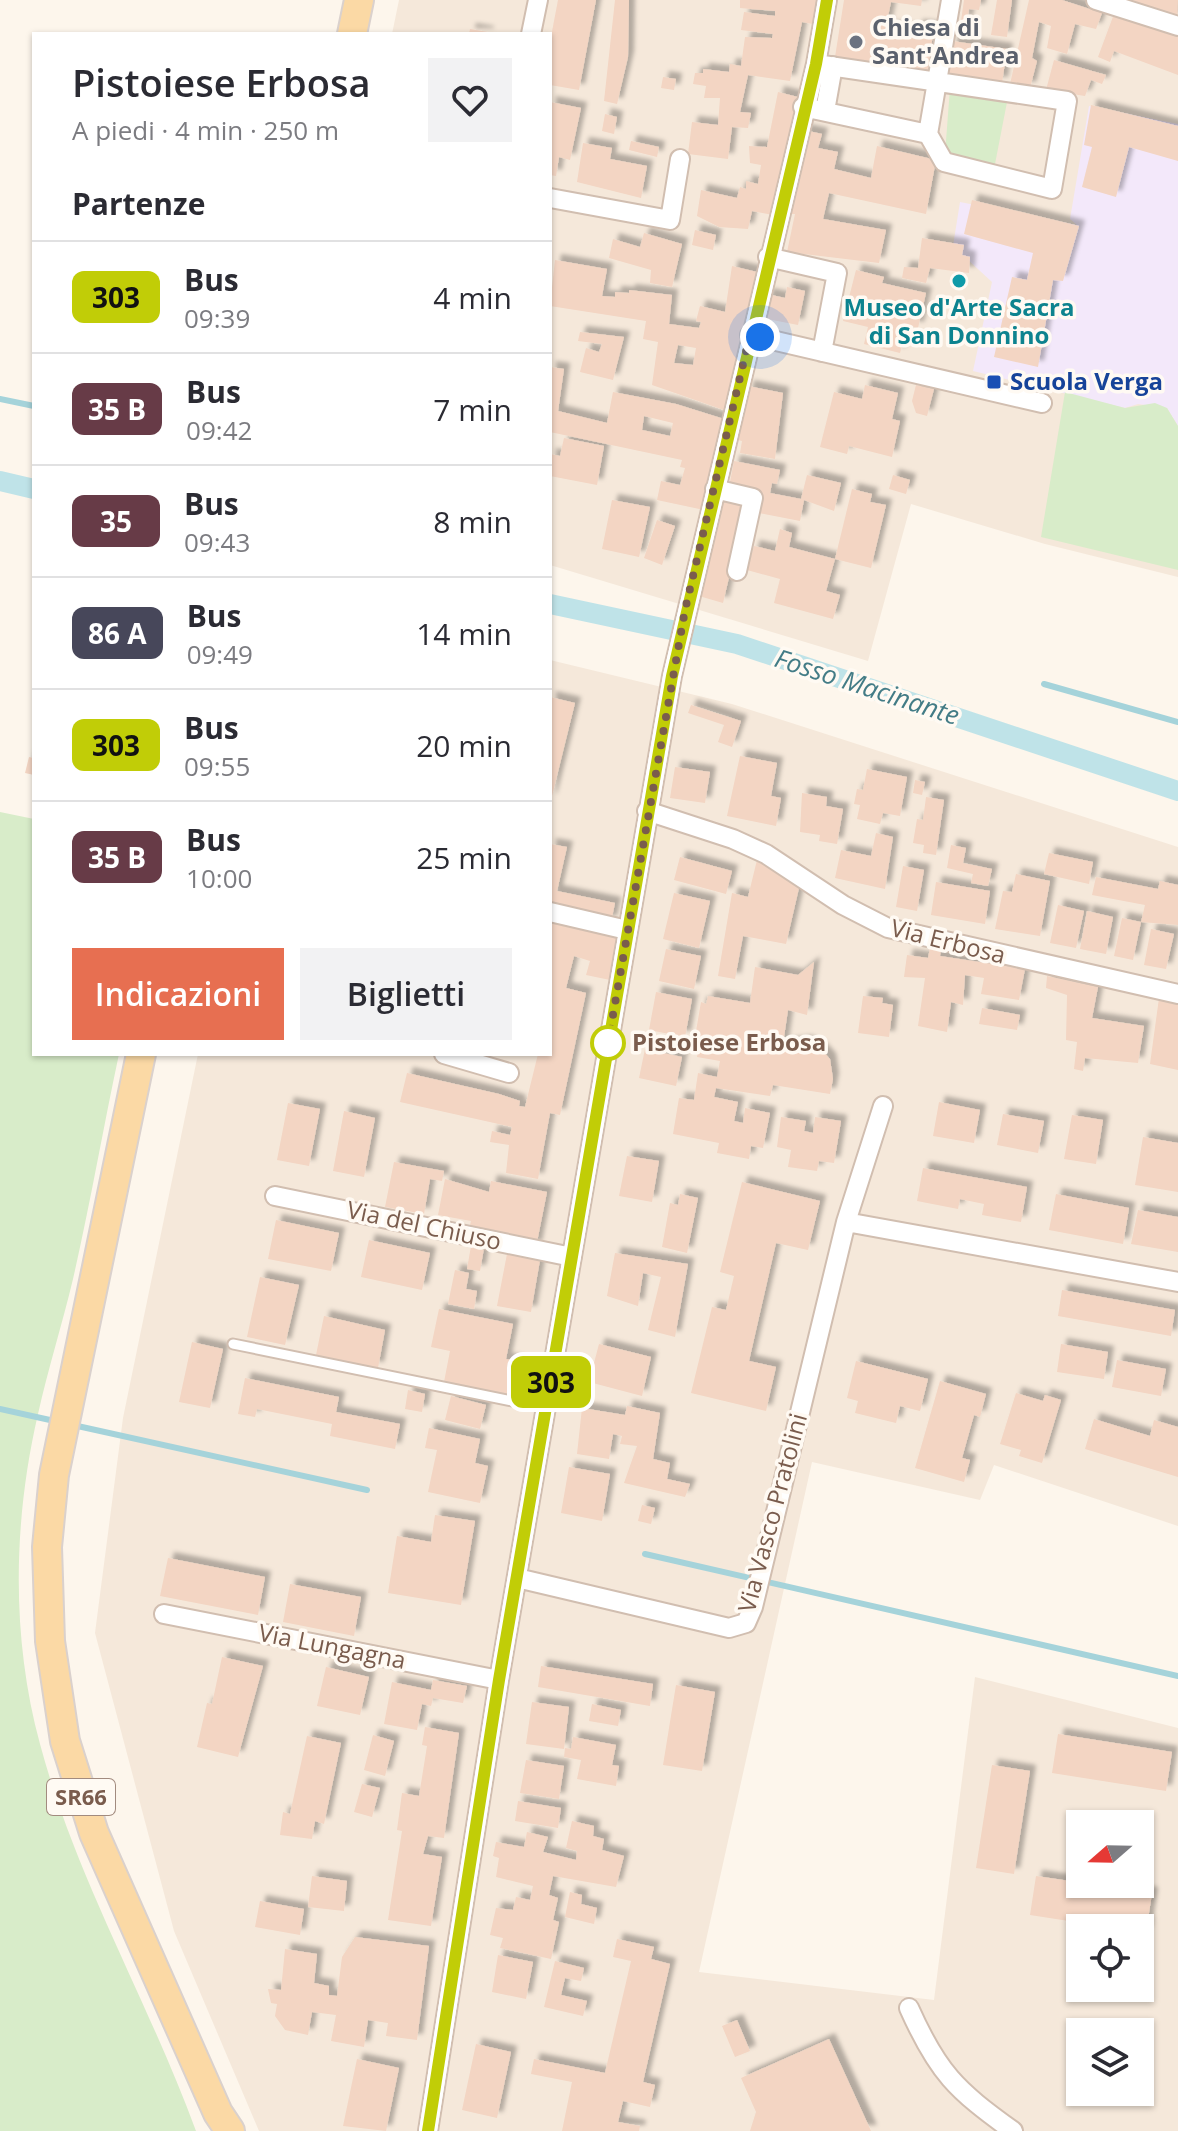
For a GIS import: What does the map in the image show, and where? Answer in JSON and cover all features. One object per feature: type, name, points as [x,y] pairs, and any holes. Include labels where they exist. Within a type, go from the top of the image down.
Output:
[{"type":"main road","points":[[352,32],[359,0]]},
{"type":"main road","name":"SR66","points":[[141,1056],[57,1456],[48,1536],[48,1618],[57,1704],[65,1741],[94,1833],[224,2125]]},
{"type":"street","points":[[531,32],[538,0]]},
{"type":"street","points":[[825,111],[827,0]]},
{"type":"street","points":[[824,65],[937,81],[1067,101],[1052,189],[944,162],[928,134],[937,81],[951,0]]},
{"type":"street","points":[[1096,0],[1178,26]]},
{"type":"street","points":[[428,2131],[499,1680],[672,676],[803,107],[824,65]]},
{"type":"street","points":[[803,107],[928,134]]},
{"type":"street","points":[[552,198],[670,220],[680,159]]},
{"type":"street","points":[[768,257],[837,273],[822,352]]},
{"type":"street","points":[[750,335],[1042,403]]},
{"type":"street","points":[[715,489],[753,498],[737,571]]},
{"type":"street","name":"Via Erbosa","points":[[647,811],[733,839],[766,854],[843,905],[888,928],[1178,994]]},
{"type":"street","points":[[552,912],[627,930]]},
{"type":"street","points":[[451,1056],[509,1073]]},
{"type":"street","name":"Via Vasco Pratolini","points":[[517,1578],[729,1628],[741,1626],[749,1619],[846,1222],[883,1106]]},
{"type":"street","name":"Via del Chiuso","points":[[275,1196],[572,1257]]},
{"type":"street","points":[[846,1222],[1178,1282]]},
{"type":"street","name":"Via Lungagna","points":[[164,1614],[499,1680]]},
{"type":"street","points":[[909,2008],[943,2072],[967,2098],[1013,2131]]},
{"type":"lane","points":[[233,1344],[546,1408]]},
{"type":"shaded area","points":[[399,0],[1178,0],[1178,577],[1045,544],[911,504],[868,661],[552,566],[552,32],[392,32]]},
{"type":"shaded area","points":[[1089,106],[1178,124],[1178,426],[1167,408],[1138,404],[1125,408],[973,371],[992,282],[953,246],[960,202],[1077,225],[1070,219]]},
{"type":"shaded area","points":[[552,660],[732,704],[1178,847],[1178,1526],[994,1465],[980,1500],[812,1462],[699,1972],[934,2000],[975,1677],[1178,1728],[1178,2131],[259,2131],[174,1931],[95,1633],[123,1418],[198,1056],[552,1056]]},
{"type":"green space","points":[[950,88],[1008,97],[995,164],[945,154]]},
{"type":"green space","points":[[1065,392],[1125,408],[1155,403],[1167,408],[1178,426],[1178,570],[1041,537]]},
{"type":"green space","points":[[0,812],[32,819],[32,1056],[119,1056],[79,1251],[30,1455],[20,1538],[20,1621],[24,1662],[40,1744],[55,1794],[196,2131],[0,2131]]},
{"type":"building","points":[[558,0],[596,0],[579,90],[552,85],[552,32]]},
{"type":"building","points":[[615,0],[629,0],[628,57],[617,104],[604,101]]},
{"type":"building","points":[[740,0],[816,0],[813,24],[802,22],[790,81],[748,75],[740,112],[751,113],[748,128],[732,127],[728,159],[688,154],[692,122],[718,125],[720,98],[704,98],[706,86],[693,84],[695,73],[703,73],[703,69],[729,72],[730,64],[741,66],[745,37],[772,38],[773,34],[741,30],[744,12],[775,16],[775,11],[740,8]]},
{"type":"building","points":[[844,0],[922,0],[921,6],[891,2],[886,26],[916,30],[917,25],[934,27],[928,70],[835,57]]},
{"type":"building","points":[[964,0],[981,0],[979,10],[969,9],[967,22],[961,21]]},
{"type":"building","points":[[997,0],[1012,0],[1007,37],[991,35]]},
{"type":"building","points":[[1029,0],[1062,0],[1102,13],[1096,29],[1075,24],[1067,54],[1047,48],[1051,26],[1039,22],[1032,58],[1037,61],[1030,88],[1010,84]]},
{"type":"building","points":[[1130,0],[1178,0],[1177,21]]},
{"type":"building","points":[[1114,14],[1178,37],[1178,75],[1114,51],[1110,62],[1098,57]]},
{"type":"building","points":[[952,41],[1007,49],[1002,83],[947,75]]},
{"type":"building","points":[[1054,60],[1106,75],[1102,84],[1091,80],[1085,96],[1046,90]]},
{"type":"building","points":[[663,77],[676,79],[674,90],[661,88]]},
{"type":"building","points":[[778,92],[798,97],[773,215],[752,211],[748,229],[719,227],[697,216],[701,190],[737,198],[740,187],[746,189],[746,181],[758,184],[761,165],[750,163],[749,146],[767,147]]},
{"type":"building","points":[[552,102],[581,108],[570,160],[559,157],[556,176],[552,175]]},
{"type":"building","points":[[1091,105],[1178,126],[1178,161],[1129,147],[1116,197],[1082,187],[1092,147],[1084,145]]},
{"type":"building","points":[[605,114],[617,117],[614,134],[602,131]]},
{"type":"building","points":[[804,130],[822,134],[818,148],[838,152],[834,169],[871,178],[877,146],[936,160],[926,214],[829,193],[823,219],[886,230],[879,263],[787,252],[795,214],[786,214]]},
{"type":"building","points":[[631,141],[659,147],[657,157],[629,150]]},
{"type":"building","points":[[583,143],[612,148],[610,159],[647,166],[641,198],[577,182]]},
{"type":"building","points":[[972,200],[1079,226],[1063,281],[1053,280],[1038,367],[994,357],[1012,277],[1027,280],[1033,253],[964,234]]},
{"type":"building","points":[[695,230],[716,235],[713,250],[692,245]]},
{"type":"building","points":[[644,233],[682,244],[672,287],[650,283],[651,270],[609,258],[613,239],[640,247]]},
{"type":"building","points":[[922,238],[964,245],[962,255],[970,257],[969,273],[930,268],[926,283],[902,278],[904,267],[918,268]]},
{"type":"building","points":[[555,260],[607,269],[602,296],[615,297],[615,292],[629,293],[629,290],[672,295],[669,324],[699,328],[701,322],[696,321],[700,306],[725,312],[732,266],[757,272],[724,410],[652,385],[658,342],[643,339],[646,321],[552,306]],"holes":[[[678,345],[696,348],[693,365],[674,363]]]},
{"type":"building","points":[[856,270],[884,277],[882,283],[926,293],[918,328],[907,325],[900,353],[864,344],[868,327],[843,321]]},
{"type":"building","points":[[787,287],[805,291],[798,325],[762,318],[767,294],[785,298]]},
{"type":"building","points":[[580,332],[624,337],[613,380],[580,372],[586,348],[599,352],[602,344],[578,341]]},
{"type":"building","points":[[552,367],[564,369],[558,411],[607,423],[613,392],[676,404],[724,419],[704,510],[657,500],[661,481],[680,485],[685,468],[680,467],[682,460],[552,432]],"holes":[[[644,416],[673,423],[670,436],[642,430]]]},
{"type":"building","points":[[865,385],[898,393],[892,419],[900,421],[892,457],[849,446],[847,454],[820,447],[834,392],[862,399]]},
{"type":"building","points":[[916,385],[934,389],[927,416],[916,413],[912,401]]},
{"type":"building","points":[[748,386],[783,393],[775,459],[740,453],[742,441],[738,440]]},
{"type":"building","points":[[564,438],[604,446],[597,485],[552,476],[552,454],[560,456]]},
{"type":"building","points":[[734,461],[780,470],[777,484],[772,483],[770,493],[801,499],[807,475],[841,483],[834,511],[804,500],[800,521],[759,513],[763,495],[729,487]]},
{"type":"building","points":[[893,475],[910,480],[906,494],[889,489]]},
{"type":"building","points":[[852,489],[872,494],[870,502],[886,505],[871,568],[835,559]]},
{"type":"building","points":[[612,500],[650,507],[639,557],[602,549]]},
{"type":"building","points":[[724,501],[746,505],[723,603],[699,596]]},
{"type":"building","points":[[657,520],[675,526],[662,565],[644,558]]},
{"type":"building","points":[[780,529],[792,533],[789,547],[835,559],[826,591],[840,595],[833,619],[774,603],[780,579],[747,570],[754,546],[775,551]]},
{"type":"building","points":[[552,697],[575,703],[552,796]]},
{"type":"building","points":[[691,705],[741,721],[732,747],[718,742],[724,725],[688,713]]},
{"type":"building","points":[[740,756],[777,763],[771,796],[781,798],[776,826],[727,816]]},
{"type":"building","points":[[29,757],[32,758],[32,775],[25,773]]},
{"type":"building","points":[[675,767],[710,772],[705,803],[670,798]]},
{"type":"building","points":[[867,769],[907,777],[900,816],[883,813],[880,824],[857,819],[860,805],[854,804],[857,789],[863,790]]},
{"type":"building","points":[[915,780],[925,782],[922,795],[913,793]]},
{"type":"building","points":[[802,793],[827,797],[826,806],[843,809],[837,844],[819,841],[820,835],[800,832]]},
{"type":"building","points":[[926,797],[944,800],[936,855],[923,853],[924,845],[913,843],[917,819],[923,820]]},
{"type":"building","points":[[876,833],[893,837],[885,889],[835,878],[841,850],[871,856]]},
{"type":"building","points":[[552,844],[567,847],[557,891],[615,903],[611,922],[552,909]]},
{"type":"building","points":[[951,845],[966,848],[963,863],[992,869],[988,886],[971,883],[973,874],[947,868]]},
{"type":"building","points":[[1049,853],[1093,862],[1089,884],[1044,874]]},
{"type":"building","points":[[680,857],[732,871],[726,894],[674,880]]},
{"type":"building","points":[[757,860],[799,888],[786,944],[743,936],[735,979],[718,976],[732,893],[748,897]]},
{"type":"building","points":[[903,866],[924,870],[917,911],[896,907]]},
{"type":"building","points":[[1016,874],[1050,881],[1040,936],[995,929],[1003,891],[1012,892]]},
{"type":"building","points":[[1096,877],[1158,889],[1160,881],[1178,885],[1178,925],[1141,922],[1145,905],[1092,895]]},
{"type":"building","points":[[936,882],[990,891],[985,924],[931,915]]},
{"type":"building","points":[[674,893],[710,901],[699,948],[663,939]]},
{"type":"building","points":[[1058,905],[1084,911],[1076,948],[1050,943]]},
{"type":"building","points":[[1087,911],[1113,917],[1106,954],[1080,949]]},
{"type":"building","points":[[552,918],[618,933],[610,980],[586,975],[590,961],[574,956],[566,988],[586,993],[560,1115],[550,1113],[538,1179],[506,1173],[509,1145],[490,1142],[492,1131],[510,1135],[512,1127],[400,1102],[407,1073],[499,1094],[520,1101],[519,1106],[525,1107],[538,1056],[552,1056]]},
{"type":"building","points":[[1122,918],[1141,922],[1133,960],[1114,956]]},
{"type":"building","points":[[1151,929],[1174,934],[1166,969],[1144,965]]},
{"type":"building","points":[[930,948],[941,949],[940,956],[1025,969],[1019,1000],[981,994],[984,978],[965,975],[963,1005],[951,1002],[947,1032],[918,1026],[925,978],[904,977],[907,955],[928,958]]},
{"type":"building","points":[[666,949],[701,956],[694,989],[659,981]]},
{"type":"building","points":[[814,962],[807,1015],[788,1010],[783,1044],[806,1041],[820,1048],[830,1059],[833,1079],[830,1094],[773,1085],[770,1096],[716,1088],[714,1097],[738,1102],[734,1121],[743,1123],[745,1108],[770,1113],[763,1148],[751,1146],[749,1159],[717,1153],[719,1143],[673,1134],[679,1098],[694,1100],[698,1073],[717,1077],[720,1061],[697,1057],[700,1038],[695,1037],[701,1002],[706,1004],[708,996],[750,1003],[755,967],[798,975]]},
{"type":"building","points":[[1047,976],[1098,987],[1092,1018],[1144,1026],[1138,1063],[1085,1058],[1083,1071],[1074,1069],[1077,1042],[1066,1040],[1067,995],[1046,988]]},
{"type":"building","points":[[656,992],[692,999],[685,1037],[649,1030]]},
{"type":"building","points":[[863,996],[883,998],[882,1003],[893,1005],[889,1037],[858,1033]]},
{"type":"building","points":[[1159,998],[1178,1003],[1178,1070],[1150,1064]]},
{"type":"building","points":[[982,1008],[1020,1015],[1017,1030],[979,1024]]},
{"type":"building","points":[[645,1049],[682,1057],[676,1086],[639,1078]]},
{"type":"building","points":[[939,1102],[980,1110],[974,1143],[933,1136]]},
{"type":"building","points":[[288,1103],[320,1109],[309,1166],[277,1160]]},
{"type":"building","points":[[344,1111],[375,1118],[364,1177],[333,1171]]},
{"type":"building","points":[[1003,1114],[1044,1121],[1038,1153],[997,1145]]},
{"type":"building","points":[[1072,1115],[1103,1120],[1096,1164],[1064,1159]]},
{"type":"building","points":[[781,1117],[806,1121],[804,1131],[813,1133],[815,1117],[841,1121],[834,1163],[819,1161],[817,1171],[788,1167],[791,1150],[777,1147]]},
{"type":"building","points":[[1143,1137],[1178,1143],[1178,1192],[1135,1185]]},
{"type":"building","points":[[627,1156],[659,1161],[652,1202],[619,1196]]},
{"type":"building","points":[[394,1162],[444,1171],[442,1181],[430,1179],[424,1214],[385,1207]]},
{"type":"building","points":[[923,1168],[1027,1187],[1021,1222],[982,1215],[984,1204],[960,1199],[958,1209],[917,1201]]},
{"type":"building","points":[[445,1179],[489,1192],[491,1181],[547,1192],[536,1247],[468,1234],[471,1221],[438,1215]]},
{"type":"building","points":[[742,1182],[820,1201],[808,1250],[776,1243],[749,1361],[776,1367],[766,1411],[691,1393],[712,1307],[726,1310],[734,1276],[720,1272]]},
{"type":"building","points":[[680,1194],[698,1198],[687,1253],[662,1247],[670,1203],[678,1205]]},
{"type":"building","points":[[1056,1194],[1129,1208],[1123,1244],[1049,1230]]},
{"type":"building","points":[[1138,1210],[1178,1217],[1178,1252],[1131,1244]]},
{"type":"building","points":[[276,1220],[339,1233],[331,1271],[268,1259]]},
{"type":"building","points":[[369,1240],[430,1253],[422,1290],[361,1277]]},
{"type":"building","points":[[471,1246],[484,1248],[480,1271],[467,1269]]},
{"type":"building","points":[[615,1253],[688,1264],[675,1337],[648,1330],[661,1277],[643,1273],[638,1306],[607,1296]]},
{"type":"building","points":[[507,1254],[540,1260],[531,1312],[497,1306]]},
{"type":"building","points":[[455,1270],[469,1273],[466,1289],[477,1291],[474,1309],[448,1304]]},
{"type":"building","points":[[260,1277],[299,1285],[285,1345],[247,1337]]},
{"type":"building","points":[[1062,1290],[1175,1310],[1171,1336],[1058,1316]]},
{"type":"building","points":[[439,1309],[513,1324],[506,1359],[518,1361],[511,1395],[444,1382],[450,1351],[431,1347]]},
{"type":"building","points":[[324,1316],[385,1330],[378,1368],[316,1355]]},
{"type":"building","points":[[192,1342],[223,1349],[210,1408],[179,1402]]},
{"type":"building","points":[[599,1344],[651,1357],[642,1396],[589,1382]]},
{"type":"building","points":[[1061,1344],[1108,1352],[1104,1379],[1057,1372]]},
{"type":"building","points":[[1117,1360],[1166,1369],[1161,1396],[1112,1387]]},
{"type":"building","points":[[856,1361],[928,1379],[920,1411],[900,1406],[896,1423],[855,1413],[858,1401],[847,1398]]},
{"type":"building","points":[[245,1378],[339,1397],[336,1412],[400,1424],[395,1449],[330,1436],[332,1424],[257,1409],[255,1417],[238,1414]]},
{"type":"building","points":[[940,1381],[986,1394],[980,1417],[974,1415],[962,1458],[970,1460],[964,1482],[915,1468]]},
{"type":"building","points":[[408,1390],[425,1394],[422,1412],[405,1409]]},
{"type":"building","points":[[1016,1393],[1043,1401],[1045,1395],[1061,1400],[1042,1463],[1019,1456],[1021,1450],[1000,1444]]},
{"type":"building","points":[[451,1396],[486,1405],[480,1429],[445,1420]]},
{"type":"building","points":[[627,1406],[660,1413],[653,1459],[670,1463],[667,1479],[690,1484],[685,1497],[624,1483],[637,1446],[620,1444],[622,1436],[613,1434],[609,1459],[577,1454],[582,1408],[625,1415]]},
{"type":"building","points":[[1094,1419],[1150,1436],[1154,1420],[1178,1427],[1178,1477],[1085,1449]]},
{"type":"building","points":[[429,1428],[480,1439],[475,1463],[488,1466],[480,1503],[428,1492],[437,1450],[425,1448]]},
{"type":"building","points":[[569,1467],[610,1474],[602,1521],[561,1513]]},
{"type":"building","points":[[642,1505],[655,1508],[651,1524],[638,1521]]},
{"type":"building","points":[[435,1515],[475,1521],[461,1605],[388,1593],[397,1536],[431,1542]]},
{"type":"building","points":[[168,1558],[265,1577],[258,1615],[160,1596]]},
{"type":"building","points":[[290,1584],[361,1597],[354,1636],[283,1622]]},
{"type":"building","points":[[222,1657],[263,1666],[238,1757],[197,1747],[207,1703],[212,1704]]},
{"type":"building","points":[[541,1666],[653,1684],[650,1706],[538,1687]]},
{"type":"building","points":[[326,1667],[369,1677],[360,1715],[317,1706]]},
{"type":"building","points":[[433,1680],[467,1686],[463,1703],[433,1698],[431,1706],[422,1704],[417,1730],[384,1724],[392,1682],[431,1690]]},
{"type":"building","points":[[676,1685],[715,1692],[702,1771],[663,1765]]},
{"type":"building","points":[[532,1702],[569,1707],[564,1749],[526,1744]]},
{"type":"building","points":[[592,1704],[621,1710],[618,1726],[589,1721]]},
{"type":"building","points":[[425,1727],[459,1733],[444,1838],[428,1836],[423,1854],[442,1857],[431,1926],[388,1920],[402,1831],[397,1830],[402,1793],[419,1796],[427,1746],[422,1745]]},
{"type":"building","points":[[1058,1734],[1172,1752],[1166,1791],[1052,1773]]},
{"type":"building","points":[[373,1735],[394,1741],[385,1776],[364,1770]]},
{"type":"building","points":[[307,1736],[341,1743],[324,1824],[315,1821],[312,1839],[280,1835],[283,1812],[290,1814]]},
{"type":"building","points":[[573,1737],[616,1745],[612,1765],[619,1766],[616,1786],[577,1779],[581,1760],[564,1757],[565,1748],[571,1749]]},
{"type":"building","points":[[526,1760],[564,1766],[559,1799],[520,1793]]},
{"type":"building","points":[[992,1765],[1030,1771],[1014,1874],[976,1868]]},
{"type":"building","points":[[362,1784],[380,1788],[372,1817],[354,1812]]},
{"type":"building","points":[[518,1801],[561,1808],[558,1828],[515,1821]]},
{"type":"building","points":[[572,1821],[594,1826],[593,1836],[604,1839],[602,1850],[624,1856],[616,1887],[553,1876],[549,1895],[558,1898],[553,1920],[559,1922],[551,1959],[500,1948],[503,1938],[490,1935],[496,1908],[513,1910],[516,1897],[530,1900],[533,1886],[496,1877],[499,1858],[493,1856],[496,1842],[524,1847],[527,1832],[548,1837],[543,1852],[576,1860],[577,1851],[566,1848]]},
{"type":"building","points":[[312,1876],[347,1881],[344,1911],[308,1907]]},
{"type":"building","points":[[1036,1876],[1066,1880],[1066,1898],[1151,1898],[1149,1914],[1066,1914],[1066,1921],[1030,1915]]},
{"type":"building","points":[[570,1892],[582,1895],[581,1904],[597,1908],[594,1924],[565,1917]]},
{"type":"building","points":[[260,1901],[304,1909],[300,1935],[255,1927]]},
{"type":"building","points":[[355,1937],[429,1946],[417,2040],[386,2036],[388,2023],[368,2020],[364,2047],[331,2041],[336,2015],[312,2012],[308,2035],[285,2030],[275,2016],[277,2004],[271,2003],[268,1989],[281,1990],[285,1949],[317,1954],[314,1983],[329,1986],[329,1995],[337,1996],[342,1957]]},
{"type":"building","points":[[617,1939],[654,1947],[651,1959],[670,1964],[643,2082],[655,2085],[650,2107],[623,2101],[618,2122],[640,2126],[639,2131],[562,2131],[572,2082],[531,2074],[534,2059],[605,2073],[631,1961],[613,1957]]},
{"type":"building","points":[[498,1955],[533,1962],[526,1999],[492,1992]]},
{"type":"building","points":[[555,1961],[584,1968],[581,1981],[565,1978],[561,1995],[587,2001],[583,2016],[544,2007]]},
{"type":"building","points":[[737,2020],[750,2051],[735,2057],[722,2026]]},
{"type":"building","points":[[829,2039],[871,2131],[750,2131],[756,2112],[741,2078]]},
{"type":"building","points":[[476,2044],[511,2052],[497,2118],[462,2110]]},
{"type":"building","points":[[357,2059],[399,2068],[386,2131],[343,2126]]},
{"type":"waterway","points":[[0,399],[32,406]]},
{"type":"waterway","name":"Fosso Macinante","points":[[0,481],[32,489]]},
{"type":"waterway","name":"Fosso Macinante","points":[[552,604],[737,644],[1178,791]]},
{"type":"waterway","points":[[1044,684],[1178,722]]},
{"type":"waterway","points":[[0,1409],[59,1422]]},
{"type":"waterway","points":[[73,1425],[367,1490]]},
{"type":"waterway","points":[[645,1554],[1178,1676]]},
{"type":"bus line","name":"303","points":[[428,2131],[499,1680],[672,676],[803,107],[816,64],[827,0]]},
{"type":"place","name":"Chiesa di Sant'Andrea","points":[[856,42]]},
{"type":"place","name":"Museo d'Arte Sacra di San Donnino","points":[[959,281]]},
{"type":"place","name":"Scuola Verga","points":[[994,382]]},
{"type":"place","name":"Pistoiese Erbosa","points":[[608,1043]]},
{"type":"route","points":[[608,1043],[685,610],[750,335],[760,337]]}]
